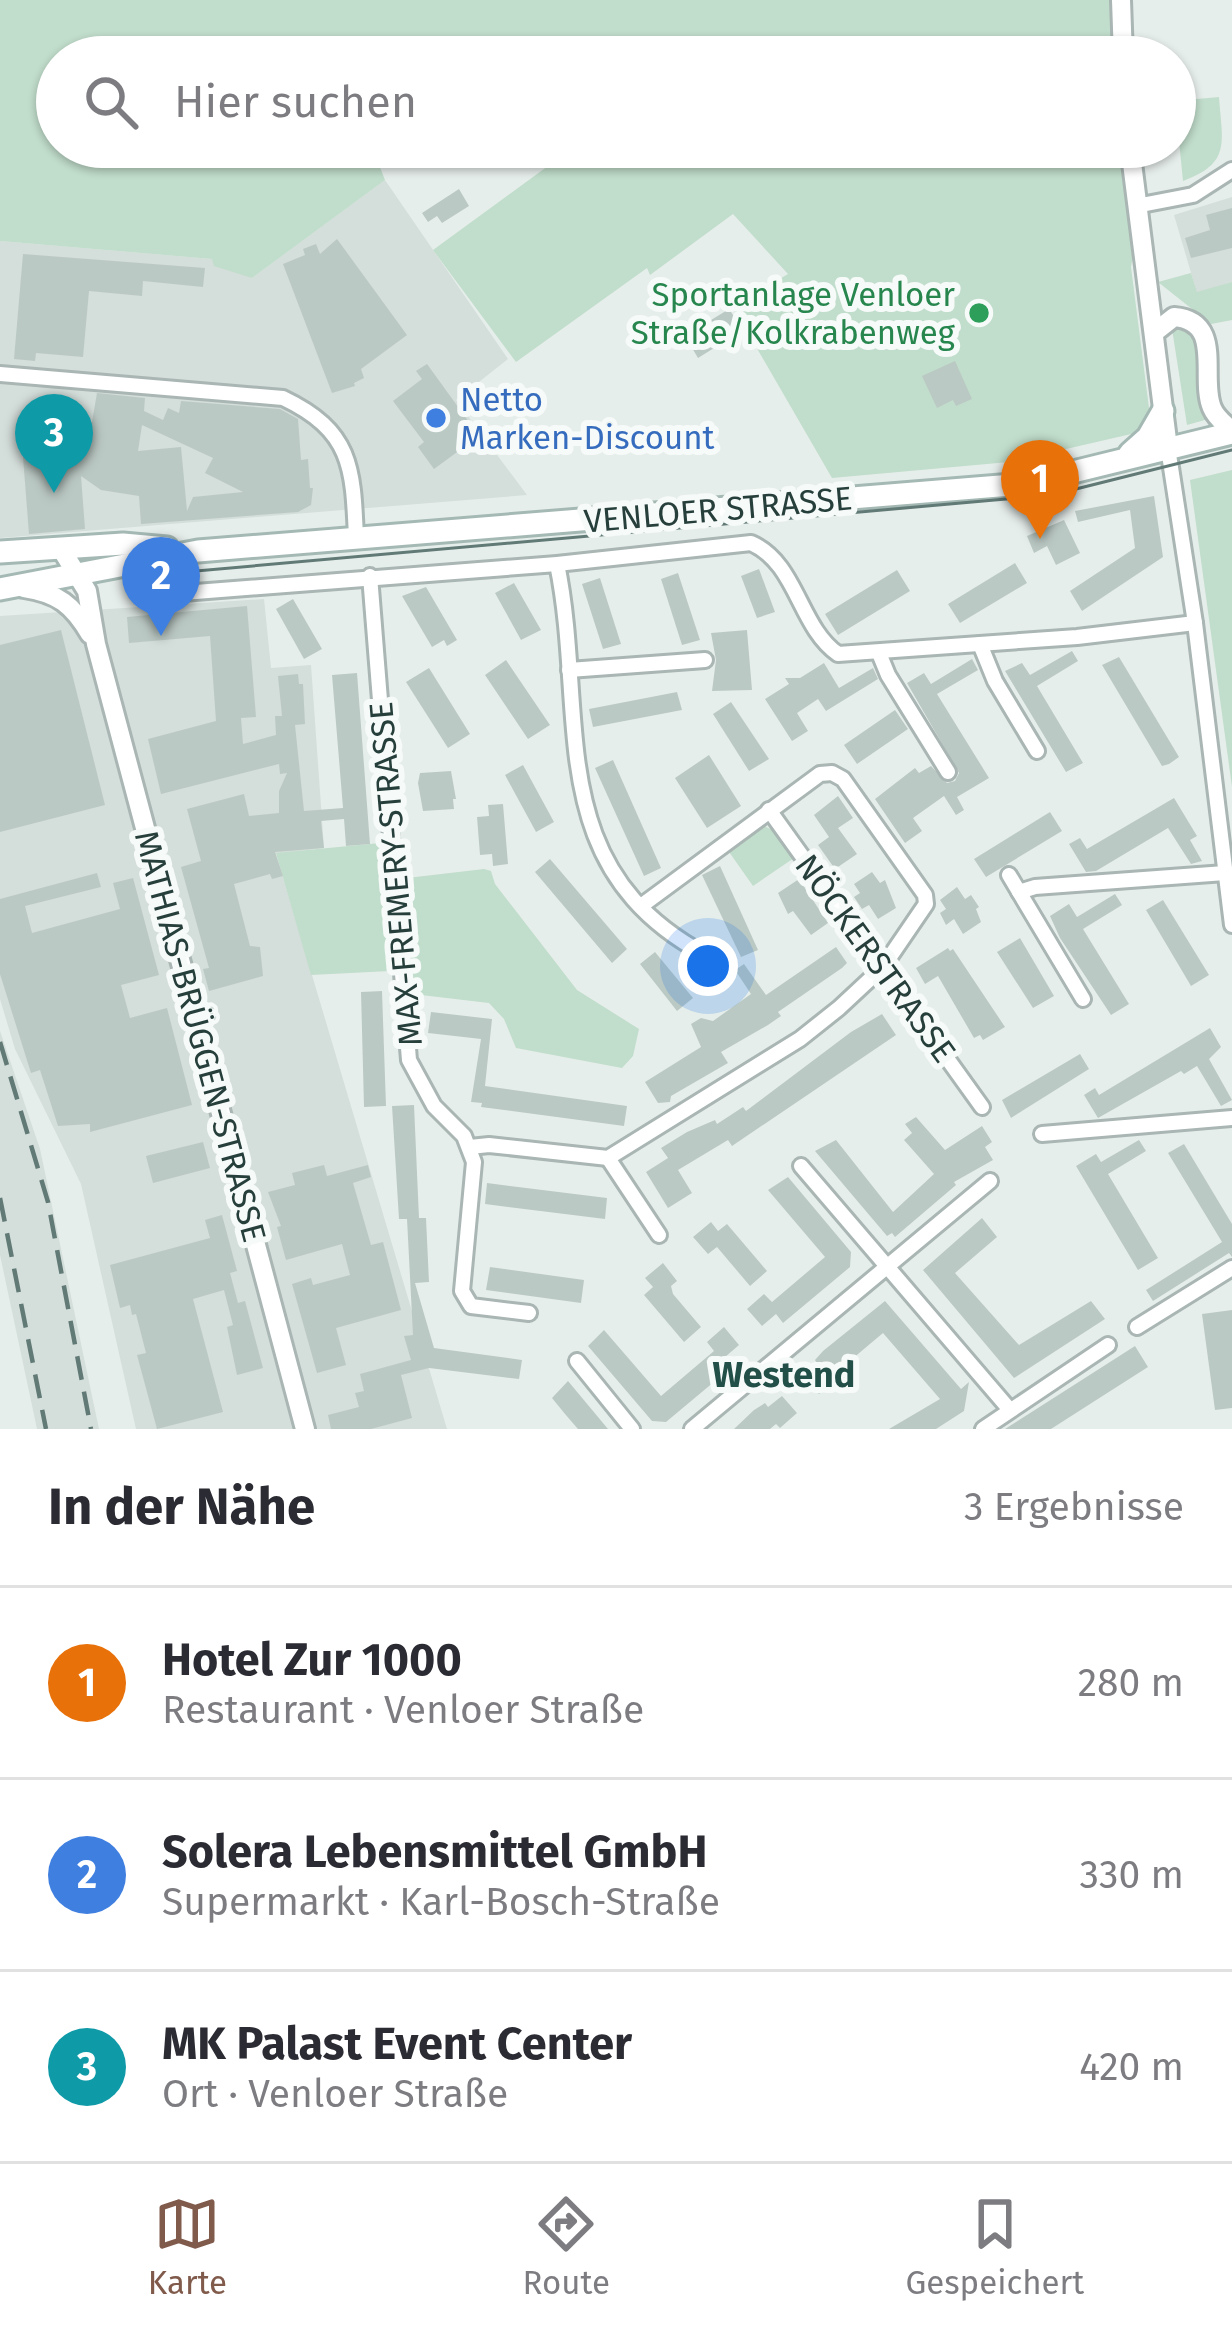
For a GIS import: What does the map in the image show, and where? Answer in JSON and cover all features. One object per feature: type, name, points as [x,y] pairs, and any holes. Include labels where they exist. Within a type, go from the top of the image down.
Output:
[{"type":"main road","points":[[1125,458],[1148,437],[1163,411]]},
{"type":"main road","name":"VENLOER STRASSE","points":[[9,588],[198,551],[1024,484],[1232,432]]},
{"type":"main road","name":"VENLOER STRASSE","points":[[0,552],[123,544],[198,551]]},
{"type":"main road","points":[[9,588],[39,565],[28,550]]},
{"type":"street","points":[[1121,0],[1122,36]]},
{"type":"street","points":[[1132,168],[1232,926]]},
{"type":"street","points":[[1136,206],[1193,195],[1232,170]]},
{"type":"street","points":[[1146,282],[1194,323],[1208,345],[1212,410],[1232,432]]},
{"type":"street","points":[[1155,332],[1174,317],[1186,318]]},
{"type":"street","points":[[0,374],[283,398],[310,411],[333,431],[346,452],[356,538]]},
{"type":"street","points":[[125,562],[142,588],[170,594],[557,564],[751,543],[776,560],[831,650],[850,656],[1195,623]]},
{"type":"street","name":"MATHIAS-BRÜGGEN-STRASSE","points":[[60,547],[80,575],[94,621],[96,644],[305,1429]]},
{"type":"street","points":[[557,564],[581,793],[590,824],[610,868],[641,906],[668,933],[704,954]]},
{"type":"street","name":"MAX-FREMERY-STRASSE","points":[[370,576],[409,1060],[434,1106],[470,1147]]},
{"type":"street","name":"MATHIAS-BRÜGGEN-STRASSE","points":[[9,588],[41,590],[70,604],[96,644]]},
{"type":"street","points":[[980,644],[994,681],[1037,752]]},
{"type":"street","points":[[879,652],[888,675],[948,772]]},
{"type":"street","points":[[569,670],[705,661]]},
{"type":"street","points":[[529,1313],[472,1306],[462,1291],[474,1162],[470,1147],[608,1158],[800,1039],[883,968],[922,916],[925,896],[843,779],[832,773],[820,774],[641,906]]},
{"type":"street","name":"NÖCKERSTRASSE","points":[[769,810],[982,1108]]},
{"type":"street","points":[[1019,892],[1226,873]]},
{"type":"street","points":[[1009,875],[1083,999]]},
{"type":"street","points":[[1042,1134],[1232,1118]]},
{"type":"street","points":[[608,1158],[659,1235]]},
{"type":"street","points":[[801,1166],[1010,1410]]},
{"type":"street","points":[[692,1429],[990,1180]]},
{"type":"street","points":[[1137,1327],[1232,1268]]},
{"type":"street","points":[[983,1429],[1108,1345]]},
{"type":"street","points":[[577,1361],[632,1429]]},
{"type":"shaded area","points":[[385,180],[508,359],[456,400],[527,495],[0,538],[0,241],[212,259],[252,278]]},
{"type":"shaded area","points":[[1232,197],[1232,282],[1197,293],[1174,215]]},
{"type":"shaded area","points":[[264,599],[271,668],[311,665],[324,848],[276,854],[447,1429],[136,1429],[81,1184],[15,1049],[0,999],[0,616]]},
{"type":"shaded area","points":[[0,1031],[40,1149],[99,1429],[37,1429],[0,1255]]},
{"type":"green space","points":[[0,0],[1111,0],[1113,36],[36,36],[36,168],[380,168],[385,180],[252,278],[214,266],[212,259],[0,241]]},
{"type":"green space","points":[[1219,97],[1222,139],[1210,167],[1183,181],[1182,168],[1196,168],[1196,99]]},
{"type":"green space","points":[[545,168],[1124,168],[1134,250],[1131,267],[1150,416],[1140,432],[1009,462],[832,478],[733,307],[788,274],[733,214],[650,275],[647,268],[516,362],[433,250]]},
{"type":"green space","points":[[1191,273],[1197,292],[1232,282],[1232,320],[1211,324],[1158,282]]},
{"type":"green space","points":[[1183,323],[1200,338],[1212,418],[1187,425],[1172,329]]},
{"type":"green space","points":[[1232,470],[1232,787],[1190,480]]},
{"type":"green space","points":[[764,826],[775,831],[794,858],[753,886],[727,849]]},
{"type":"green space","points":[[380,843],[390,971],[311,975],[276,853]]},
{"type":"green space","points":[[491,871],[495,884],[577,990],[639,1029],[633,1056],[622,1068],[516,1048],[504,1019],[489,1003],[421,995],[408,980],[407,878]]},
{"type":"building","points":[[459,189],[469,206],[442,223],[437,216],[428,222],[422,213]]},
{"type":"building","points":[[1232,208],[1232,248],[1191,258],[1185,238],[1210,230],[1206,215]]},
{"type":"building","points":[[337,239],[407,335],[361,369],[364,378],[355,386],[332,393],[283,264],[305,255],[303,249],[316,244],[320,254]]},
{"type":"building","points":[[23,254],[205,268],[203,287],[143,281],[142,296],[89,291],[83,357],[36,353],[35,361],[14,359]]},
{"type":"building","points":[[729,309],[743,330],[698,358],[685,336]]},
{"type":"building","points":[[955,361],[972,399],[956,406],[953,400],[937,408],[922,376]]},
{"type":"building","name":"Netto Marken-Discount","points":[[427,364],[479,436],[434,469],[418,447],[424,442],[393,401],[422,379],[416,371]]},
{"type":"building","points":[[97,393],[145,398],[144,411],[163,420],[168,408],[179,413],[181,401],[280,409],[298,419],[301,460],[308,459],[313,488],[311,505],[298,512],[141,524],[139,496],[101,490],[81,476],[85,529],[29,534],[23,457],[26,420],[92,422]],"holes":[[[142,425],[213,458],[205,473],[243,492],[193,497],[187,511],[181,447],[138,451]]]},
{"type":"building","points":[[1154,496],[1163,557],[1082,611],[1070,591],[1135,548],[1130,510],[1078,522],[1075,511]]},
{"type":"building","points":[[1064,520],[1080,553],[1056,565],[1047,546],[1034,553],[1027,536]]},
{"type":"building","points":[[1015,563],[1027,583],[960,623],[948,604]]},
{"type":"building","points":[[759,569],[775,612],[757,618],[741,576]]},
{"type":"building","points":[[897,570],[910,591],[838,635],[825,614]]},
{"type":"building","points":[[678,573],[700,640],[682,645],[661,579]]},
{"type":"building","points":[[600,578],[621,644],[603,649],[582,584]]},
{"type":"building","points":[[514,583],[541,630],[521,640],[495,593]]},
{"type":"building","points":[[426,587],[457,640],[447,646],[444,640],[432,647],[402,596]]},
{"type":"building","points":[[293,599],[322,649],[304,659],[276,609]]},
{"type":"building","points":[[247,606],[256,717],[241,718],[243,744],[276,735],[275,716],[282,716],[278,676],[298,674],[305,724],[295,725],[304,811],[343,808],[332,675],[357,673],[370,844],[346,846],[344,819],[321,821],[324,848],[275,852],[283,876],[272,879],[270,874],[234,884],[250,946],[260,947],[263,976],[209,991],[203,969],[209,968],[181,867],[201,861],[187,809],[244,794],[249,816],[279,813],[279,791],[287,773],[280,774],[279,764],[161,794],[148,739],[216,721],[210,636],[129,643],[127,617]]},
{"type":"building","points":[[61,630],[105,805],[0,832],[0,645]]},
{"type":"building","points":[[747,630],[752,690],[712,691],[716,660],[711,633]]},
{"type":"building","points":[[1072,651],[1078,661],[1037,686],[1083,763],[1066,772],[1005,671],[1022,663],[1030,675]]},
{"type":"building","points":[[1119,657],[1179,757],[1169,764],[1162,766],[1102,665]]},
{"type":"building","points":[[972,659],[978,670],[937,694],[989,778],[957,797],[964,810],[956,815],[944,796],[913,818],[922,831],[905,843],[875,799],[915,768],[919,773],[931,766],[947,783],[959,773],[907,683],[924,673],[931,684]]},
{"type":"building","points":[[506,660],[550,725],[528,739],[485,675]]},
{"type":"building","points":[[824,663],[839,688],[873,668],[878,679],[826,711],[818,699],[797,713],[808,731],[792,741],[765,699],[789,684],[785,678],[800,678]]},
{"type":"building","points":[[429,668],[470,734],[448,748],[406,682]]},
{"type":"building","points":[[677,692],[682,710],[593,727],[589,709]]},
{"type":"building","points":[[731,702],[769,759],[749,771],[713,714]]},
{"type":"building","points":[[895,710],[908,729],[857,764],[844,745]]},
{"type":"building","points":[[709,755],[741,806],[707,828],[675,778]]},
{"type":"building","points":[[613,760],[661,868],[644,876],[595,768]]},
{"type":"building","points":[[523,765],[554,822],[536,832],[505,775]]},
{"type":"building","points":[[451,771],[454,809],[423,811],[420,773]]},
{"type":"building","points":[[838,796],[853,818],[838,828],[857,854],[835,869],[818,845],[829,837],[814,815]]},
{"type":"building","points":[[1174,798],[1197,836],[1190,840],[1202,861],[1191,864],[1168,828],[1096,871],[1086,872],[1069,844],[1080,838],[1087,849]]},
{"type":"building","points":[[503,804],[508,864],[493,866],[492,854],[480,855],[477,817],[489,816],[488,805]]},
{"type":"building","points":[[1050,812],[1062,831],[986,877],[974,859]]},
{"type":"building","points":[[550,859],[627,949],[612,963],[535,872]]},
{"type":"building","points":[[720,866],[758,950],[741,957],[702,875]]},
{"type":"building","points":[[872,872],[880,883],[885,880],[896,908],[878,919],[869,905],[862,909],[854,897],[860,893],[854,884]]},
{"type":"building","points":[[97,873],[101,887],[25,906],[32,933],[120,909],[113,883],[133,878],[159,975],[121,985],[130,1018],[167,1008],[192,1105],[90,1132],[90,1124],[58,1126],[40,1070],[31,1073],[0,974],[0,899]]},
{"type":"building","points":[[799,879],[828,923],[811,935],[793,911],[788,914],[778,893]]},
{"type":"building","points":[[957,887],[965,899],[971,895],[981,922],[963,934],[954,919],[946,925],[940,913],[946,909],[940,900]]},
{"type":"building","points":[[1115,894],[1122,905],[1083,929],[1129,1004],[1111,1015],[1050,916],[1069,904],[1077,917]]},
{"type":"building","points":[[1163,900],[1209,975],[1191,986],[1146,910]]},
{"type":"building","points":[[1020,938],[1054,996],[1033,1008],[997,952]]},
{"type":"building","points":[[836,947],[847,963],[842,968],[778,1012],[781,1016],[721,1052],[728,1063],[671,1096],[670,1102],[658,1103],[645,1082],[701,1047],[691,1024],[701,1018],[713,1021],[751,994],[735,970],[744,964],[766,995]]},
{"type":"building","points":[[948,948],[1005,1027],[983,1040],[980,1035],[974,1038],[938,976],[925,984],[916,968]]},
{"type":"building","points":[[655,952],[693,998],[677,1011],[640,964]]},
{"type":"building","points":[[382,991],[386,1106],[364,1107],[361,992]]},
{"type":"building","points":[[431,1012],[492,1019],[485,1086],[627,1106],[624,1126],[471,1102],[481,1039],[428,1033]]},
{"type":"building","points":[[882,1014],[896,1035],[732,1146],[728,1140],[678,1170],[692,1193],[668,1208],[646,1172],[668,1158],[661,1148],[743,1107],[746,1111]]},
{"type":"building","points":[[1210,1028],[1221,1047],[1209,1059],[1232,1100],[1221,1106],[1197,1066],[1098,1118],[1084,1095],[1095,1088],[1099,1095]]},
{"type":"building","points":[[1080,1054],[1089,1069],[1011,1118],[1002,1100]]},
{"type":"building","points":[[414,1105],[419,1218],[426,1218],[429,1282],[415,1283],[434,1348],[522,1360],[519,1379],[429,1368],[401,1375],[412,1418],[371,1429],[331,1429],[328,1415],[359,1407],[355,1393],[364,1391],[360,1374],[411,1360],[404,1336],[413,1335],[407,1219],[399,1219],[392,1106]]},
{"type":"building","points":[[916,1117],[945,1150],[982,1126],[992,1142],[985,1147],[993,1160],[954,1182],[895,1237],[887,1236],[815,1151],[836,1140],[893,1212],[934,1174],[904,1140],[912,1133],[905,1124]]},
{"type":"building","points":[[1139,1140],[1146,1151],[1108,1174],[1158,1258],[1138,1270],[1076,1166],[1096,1154],[1101,1162]]},
{"type":"building","points":[[203,1142],[210,1168],[153,1183],[146,1156]]},
{"type":"building","points":[[1184,1144],[1232,1224],[1232,1257],[1229,1253],[1153,1301],[1146,1290],[1222,1242],[1168,1153]]},
{"type":"building","points":[[324,1165],[327,1176],[368,1165],[371,1177],[353,1183],[371,1245],[383,1242],[401,1310],[336,1328],[346,1365],[317,1373],[292,1284],[311,1278],[313,1285],[350,1275],[342,1244],[286,1260],[277,1227],[281,1226],[268,1192],[295,1185],[292,1173]]},
{"type":"building","points":[[788,1177],[851,1252],[850,1267],[783,1323],[776,1314],[762,1326],[747,1309],[764,1294],[772,1302],[825,1257],[768,1190]]},
{"type":"building","points":[[487,1183],[607,1198],[605,1219],[485,1204]]},
{"type":"building","points":[[222,1215],[237,1271],[230,1273],[238,1303],[245,1301],[263,1368],[237,1375],[227,1327],[233,1325],[224,1290],[193,1299],[223,1412],[157,1429],[137,1355],[146,1353],[136,1314],[132,1315],[130,1305],[120,1308],[110,1265],[210,1238],[205,1220]]},
{"type":"building","points":[[982,1218],[997,1237],[955,1273],[1019,1345],[1091,1301],[1105,1319],[1014,1378],[923,1270]]},
{"type":"building","points":[[711,1222],[718,1231],[727,1224],[767,1271],[750,1286],[717,1247],[708,1254],[693,1237]]},
{"type":"building","points":[[663,1263],[677,1281],[671,1286],[673,1294],[701,1327],[684,1342],[644,1295],[653,1287],[645,1278]]},
{"type":"building","points":[[490,1267],[584,1280],[581,1303],[486,1290]]},
{"type":"building","points":[[885,1301],[961,1389],[969,1382],[964,1411],[936,1429],[889,1429],[940,1399],[883,1333],[833,1375],[837,1379],[819,1394],[804,1377],[818,1365],[815,1360],[823,1351]]},
{"type":"building","points":[[1232,1310],[1232,1408],[1215,1410],[1202,1314]]},
{"type":"building","points":[[724,1327],[739,1345],[725,1357],[733,1366],[666,1422],[652,1421],[588,1346],[604,1330],[661,1396],[714,1351],[707,1342]]},
{"type":"building","points":[[1135,1346],[1148,1367],[1051,1429],[1005,1429]]},
{"type":"building","points":[[568,1381],[608,1429],[578,1429],[565,1414],[552,1398]]},
{"type":"building","points":[[782,1396],[797,1413],[780,1428],[776,1424],[770,1429],[734,1429],[754,1410]]},
{"type":"tram line","points":[[162,574],[1006,499],[1068,491],[1232,450]]},
{"type":"railway","points":[[0,1042],[48,1202],[91,1429]]},
{"type":"railway","points":[[0,1198],[46,1429]]},
{"type":"place","name":"Sportanlage Venloer Straße/Kolkrabenweg","points":[[979,313]]},
{"type":"place","name":"Netto Marken-Discount","points":[[436,418]]},
{"type":"place","name":"MK Palast Event Center","points":[[54,493]]},
{"type":"place","name":"Hotel Zur 1000","points":[[1040,539]]},
{"type":"place","name":"Solera Lebensmittel GmbH","points":[[161,636]]},
{"type":"district","name":"Westend","points":[[784,1374]]}]
